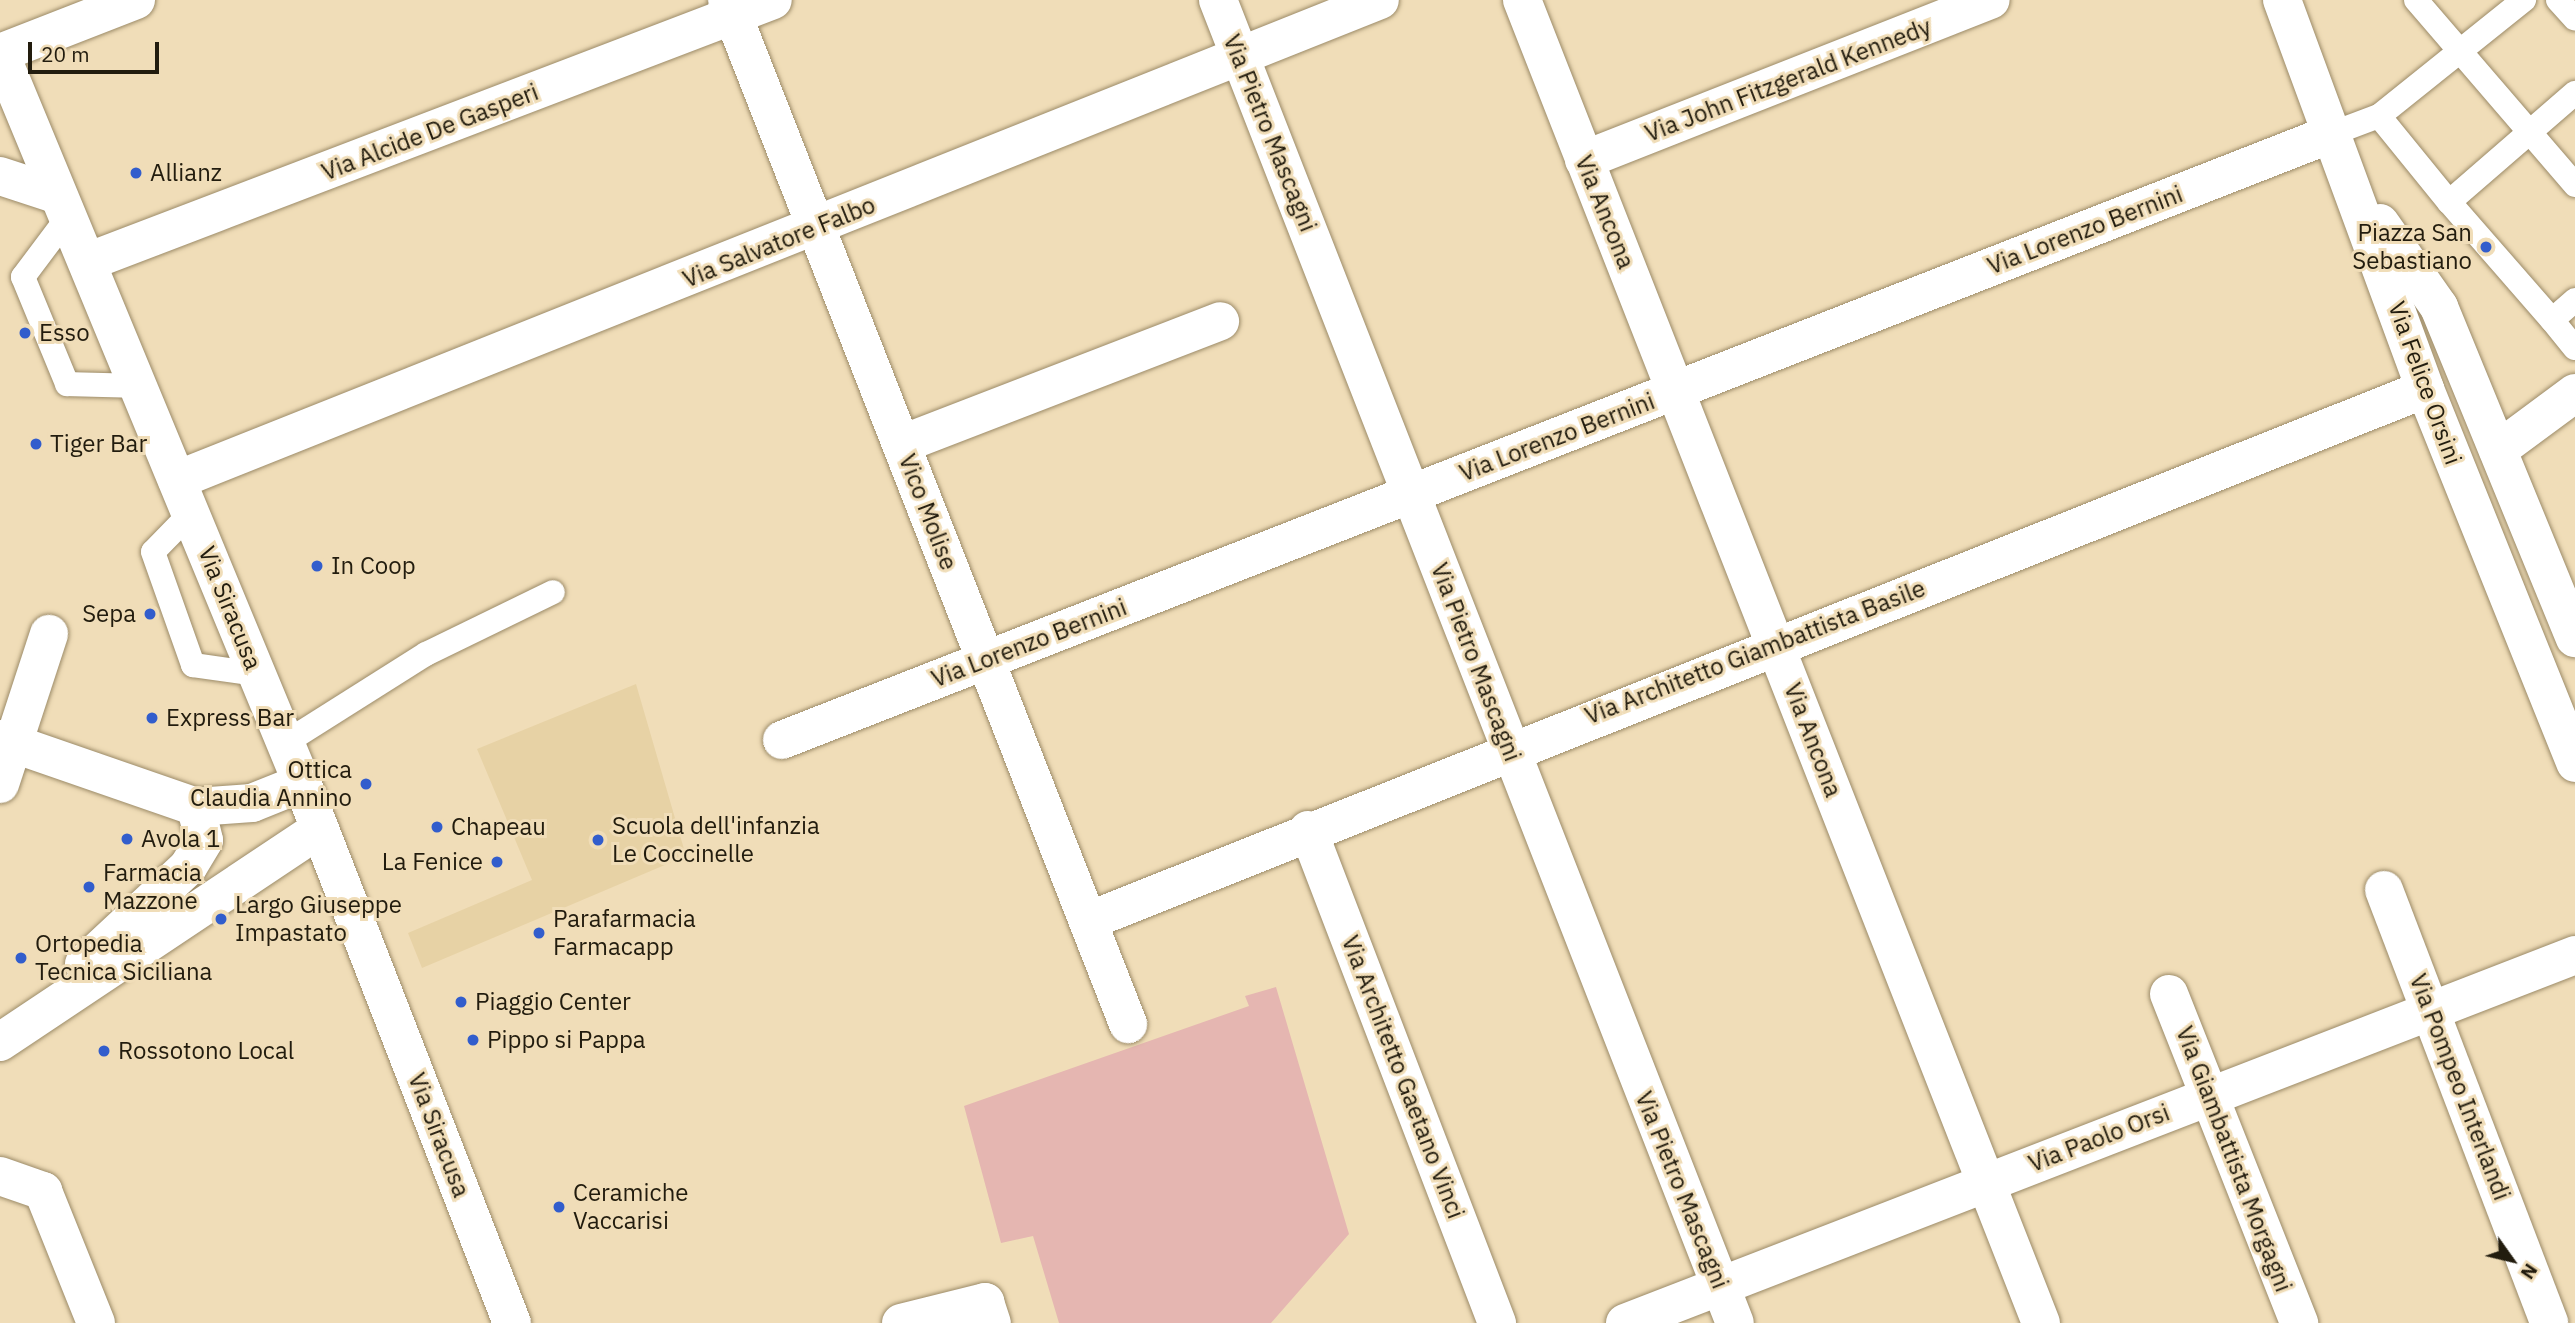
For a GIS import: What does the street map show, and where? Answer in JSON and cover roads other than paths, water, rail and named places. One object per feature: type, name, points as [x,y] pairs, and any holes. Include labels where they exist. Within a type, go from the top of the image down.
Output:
[{"type":"street","points":[[0,53],[136,0]]},
{"type":"street","name":"Via Alcide De Gasperi","points":[[87,262],[730,8],[773,0]]},
{"type":"street","name":"Via Pietro Mascagni","points":[[1218,0],[1735,1323]]},
{"type":"street","name":"Via Salvatore Falbo","points":[[184,496],[817,228],[1380,0]]},
{"type":"street","name":"Via Ancona","points":[[1522,0],[2041,1323]]},
{"type":"street","name":"Via John Fitzgerald Kennedy","points":[[1584,160],[1991,0]]},
{"type":"street","name":"Via Felice Orsini","points":[[2282,0],[2331,134],[2355,187],[2425,389],[2575,763]]},
{"type":"street","name":"Vico Molise","points":[[730,8],[1128,1024]]},
{"type":"street","name":"Via Siracusa","points":[[0,53],[302,783],[512,1323]]},
{"type":"street","name":"Via Lorenzo Bernini","points":[[782,740],[2331,134]]},
{"type":"street","points":[[0,176],[63,206]]},
{"type":"street","points":[[2355,187],[2439,307],[2575,638]]},
{"type":"street","points":[[902,444],[1220,321]]},
{"type":"street","name":"Via Architetto Giambattista Basile","points":[[1088,921],[1509,749],[2425,389]]},
{"type":"street","points":[[2498,450],[2575,393]]},
{"type":"street","points":[[0,785],[7,742],[49,634]]},
{"type":"street","points":[[7,742],[196,807],[252,803],[302,783]]},
{"type":"street","points":[[1,1041],[188,867],[204,839],[196,807]]},
{"type":"street","points":[[1,1041],[318,829]]},
{"type":"street","name":"Via Architetto Gaetano Vinci","points":[[1308,830],[1497,1323]]},
{"type":"street","name":"Via Pompeo Interlandi","points":[[2384,890],[2549,1323]]},
{"type":"street","name":"Via Paolo Orsi","points":[[1625,1323],[2431,1008],[2575,955]]},
{"type":"street","name":"Via Giambattista Morgagni","points":[[2169,995],[2299,1323]]},
{"type":"street","points":[[0,1176],[43,1191],[96,1323]]},
{"type":"street","points":[[901,1323],[985,1302],[992,1323]]},
{"type":"lane","points":[[2416,0],[2575,185]]},
{"type":"lane","points":[[2331,134],[2379,116],[2524,0]]},
{"type":"lane","points":[[2558,0],[2575,19]]},
{"type":"lane","points":[[2449,202],[2575,93]]},
{"type":"lane","points":[[2379,116],[2575,348]]},
{"type":"lane","points":[[63,206],[23,277],[67,384],[139,386]]},
{"type":"lane","points":[[2552,320],[2575,300]]},
{"type":"lane","points":[[184,496],[153,552],[193,665],[257,674]]},
{"type":"lane","points":[[285,743],[426,654],[553,592]]},
{"type":"place","name":"Allianz","points":[[136,173]]},
{"type":"place","name":"Piazza San Sebastiano","points":[[2486,247]]},
{"type":"place","name":"Esso","points":[[25,333]]},
{"type":"place","name":"Tiger Bar","points":[[36,444]]},
{"type":"place","name":"In Coop","points":[[317,566]]},
{"type":"place","name":"Sepa","points":[[150,614]]},
{"type":"place","name":"Express Bar","points":[[152,718]]},
{"type":"place","name":"Ottica Claudia Annino","points":[[366,784]]},
{"type":"place","name":"Chapeau","points":[[437,827]]},
{"type":"place","name":"Avola 1","points":[[127,839]]},
{"type":"place","name":"Scuola dell'infanzia Le Coccinelle","points":[[598,840]]},
{"type":"place","name":"La Fenice","points":[[497,862]]},
{"type":"place","name":"Farmacia Mazzone","points":[[89,887]]},
{"type":"place","name":"Largo Giuseppe Impastato","points":[[221,919]]},
{"type":"place","name":"Parafarmacia Farmacapp","points":[[539,933]]},
{"type":"place","name":"Ortopedia Tecnica Siciliana","points":[[21,958]]},
{"type":"place","name":"Piaggio Center","points":[[461,1002]]},
{"type":"place","name":"Pippo si Pappa","points":[[473,1040]]},
{"type":"place","name":"Rossotono Local","points":[[104,1051]]},
{"type":"place","name":"Ceramiche Vaccarisi","points":[[559,1207]]}]
